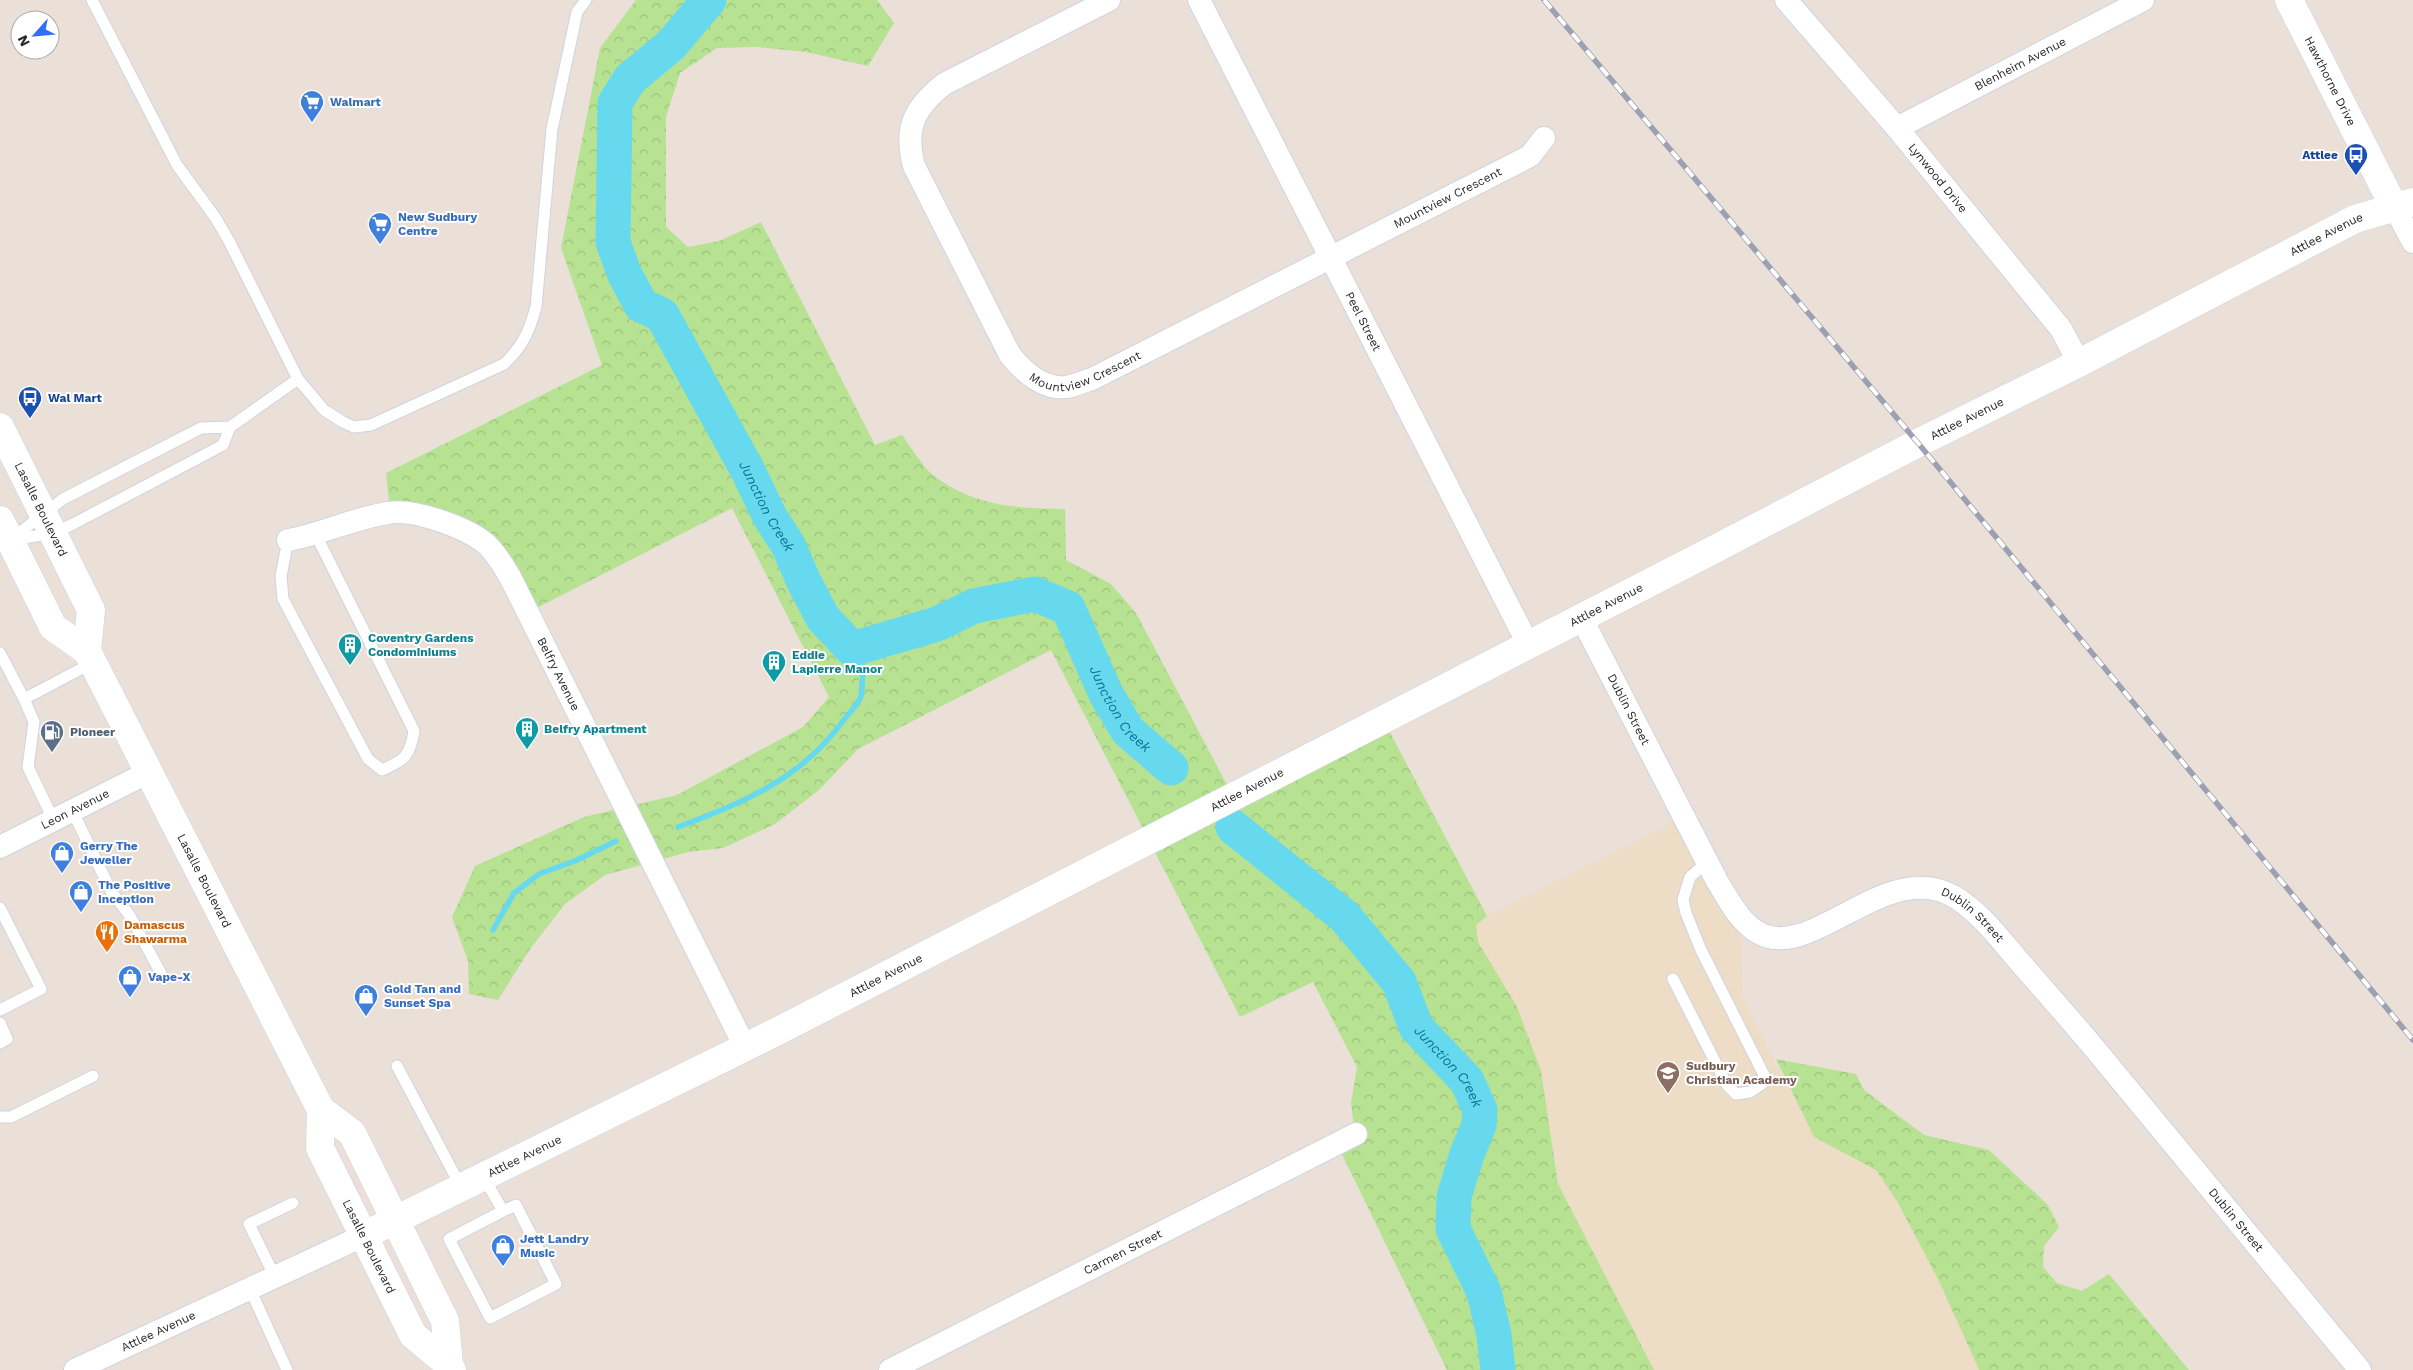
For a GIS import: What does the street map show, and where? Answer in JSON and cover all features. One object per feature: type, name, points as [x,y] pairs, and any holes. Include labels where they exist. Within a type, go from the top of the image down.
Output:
[{"type":"street","name":"Mountview Crescent","points":[[1109,0],[944,84],[928,97],[918,110],[912,127],[909,146],[914,166],[1010,355],[1025,373],[1043,383],[1065,388],[1092,379],[1530,156],[1544,138]]},
{"type":"street","name":"Peel Street","points":[[1199,0],[1528,644]]},
{"type":"street","name":"Lynwood Drive","points":[[1786,0],[1897,128],[2060,328],[2080,363]]},
{"type":"street","name":"Blenheim Avenue","points":[[1897,128],[2143,0]]},
{"type":"street","name":"Hawthorne Drive","points":[[2289,0],[2404,204],[2413,242]]},
{"type":"street","name":"Attlee Avenue","points":[[75,1370],[365,1235],[745,1047],[1318,754],[1528,644],[1715,550],[1918,442],[2080,363],[2355,219],[2404,204]]},
{"type":"street","name":"Lasalle Boulevard","points":[[0,427],[91,610],[91,657]]},
{"type":"street","name":"Belfry Avenue","points":[[288,540],[316,535],[390,512],[440,521],[464,530],[486,543],[510,578],[745,1047]]},
{"type":"street","name":"Lasalle Boulevard","points":[[3,535],[54,627],[91,657],[322,1110],[352,1133],[445,1321],[447,1368]]},
{"type":"street","name":"Dublin Street","points":[[1581,617],[1707,862],[1739,915],[1749,926],[1771,938],[1784,938],[1802,934],[1902,889],[1928,888],[1946,892],[1959,899],[1983,919],[2073,1022],[2360,1370]]},
{"type":"street","name":"Leon Avenue","points":[[0,847],[149,772]]},
{"type":"street","name":"Lasalle Boulevard","points":[[322,1110],[320,1148],[365,1235],[413,1335],[447,1368]]},
{"type":"street","name":"Carmen Street","points":[[890,1370],[913,1365],[1356,1134]]},
{"type":"lane","points":[[92,0],[177,165],[215,217],[229,241],[298,379],[324,410],[354,427],[371,424],[504,364],[518,351],[529,332],[536,307],[552,129],[577,12],[586,0]]},
{"type":"lane","points":[[3,535],[48,523],[63,499],[200,428],[230,427],[298,379]]},
{"type":"lane","points":[[3,535],[48,523],[223,445],[230,427]]},
{"type":"lane","points":[[288,540],[281,576],[283,599],[368,759],[382,770],[401,762],[411,749],[414,731],[316,535]]},
{"type":"lane","points":[[0,653],[34,722],[28,768],[64,816],[110,891],[130,916],[164,979]]},
{"type":"lane","points":[[24,699],[91,657]]},
{"type":"lane","points":[[1673,979],[1727,1085],[1736,1094],[1750,1092],[1762,1084],[1764,1075],[1701,950],[1686,913],[1683,900],[1690,876],[1707,862]]},
{"type":"lane","points":[[0,908],[41,989],[0,1010]]},
{"type":"lane","points":[[0,1023],[7,1039],[0,1043]]},
{"type":"lane","points":[[397,1066],[472,1182],[503,1211]]},
{"type":"lane","points":[[0,1117],[11,1117],[93,1076]]},
{"type":"lane","points":[[275,1277],[250,1224],[292,1203]]},
{"type":"lane","points":[[516,1205],[556,1284],[490,1318],[449,1239],[503,1211],[516,1205]]},
{"type":"lane","points":[[250,1289],[288,1370]]},
{"type":"shaded area","name":"Sudbury Christian Academy","points":[[1685,817],[1741,914],[1742,995],[1814,1137],[1876,1170],[1897,1201],[1940,1283],[1979,1370],[1654,1370],[1558,1184],[1541,1071],[1517,1007],[1478,942],[1476,925],[1487,916]]},
{"type":"green space","points":[[636,0],[877,0],[894,23],[868,66],[806,52],[758,47],[717,48],[680,73],[666,117],[666,227],[688,247],[719,241],[761,222],[875,445],[902,435],[920,461],[933,475],[964,493],[996,504],[1030,508],[1065,509],[1066,560],[1111,584],[1136,613],[1234,798],[1384,721],[1487,916],[1476,925],[1478,942],[1517,1007],[1541,1071],[1558,1184],[1654,1370],[1447,1370],[1338,1146],[1355,1135],[1351,1103],[1357,1067],[1313,982],[1240,1017],[1051,650],[858,749],[819,790],[775,824],[723,848],[688,852],[605,875],[565,904],[530,949],[498,1000],[469,994],[468,961],[452,917],[475,866],[584,817],[677,795],[803,727],[829,697],[732,508],[529,612],[487,542],[390,510],[386,473],[602,365],[561,248],[600,48]]},
{"type":"green space","points":[[1776,1059],[1856,1074],[1864,1090],[1924,1135],[1989,1150],[2048,1205],[2059,1227],[2044,1246],[2043,1267],[2057,1283],[2082,1291],[2109,1274],[2189,1370],[1979,1370],[1940,1283],[1897,1201],[1876,1170],[1814,1137]]},
{"type":"waterway","name":"Junction Creek","points":[[709,0],[671,45],[630,79],[615,103],[613,242],[624,273],[641,305],[662,315],[748,471],[770,517],[788,545],[804,582],[823,618],[852,649],[937,624],[974,606],[1035,594],[1068,608],[1106,694],[1128,731],[1171,768]]},
{"type":"waterway","points":[[678,827],[748,798],[769,787],[808,759],[826,741],[860,699],[862,646]]},
{"type":"waterway","name":"Junction Creek","points":[[1233,827],[1345,917],[1399,982],[1416,1027],[1467,1081],[1480,1110],[1479,1125],[1467,1154],[1454,1197],[1453,1229],[1484,1292],[1494,1335],[1498,1370]]},
{"type":"waterway","points":[[493,930],[514,893],[539,874],[577,860],[616,841]]},
{"type":"railway","points":[[1544,0],[1918,443],[2413,1040]]},
{"type":"place","name":"Walmart","points":[[312,123]]},
{"type":"place","name":"Attlee","points":[[2356,176]]},
{"type":"place","name":"New Sudbury Centre","points":[[380,245]]},
{"type":"place","name":"Wal Mart","points":[[30,419]]},
{"type":"place","name":"Coventry Gardens Condominiums","points":[[350,666]]},
{"type":"place","name":"Eddie Lapierre Manor","points":[[774,683]]},
{"type":"place","name":"Belfry Apartment","points":[[527,750]]},
{"type":"place","name":"Pioneer","points":[[52,753]]},
{"type":"place","name":"Gerry The Jeweller","points":[[62,874]]},
{"type":"place","name":"The Positive Inception","points":[[81,913]]},
{"type":"place","name":"Damascus Shawarma","points":[[107,953]]},
{"type":"place","name":"Vape-X","points":[[130,998]]},
{"type":"place","name":"Gold Tan and Sunset Spa","points":[[366,1017]]},
{"type":"place","name":"Sudbury Christian Academy","points":[[1668,1094]]},
{"type":"place","name":"Jett Landry Music","points":[[503,1267]]}]
